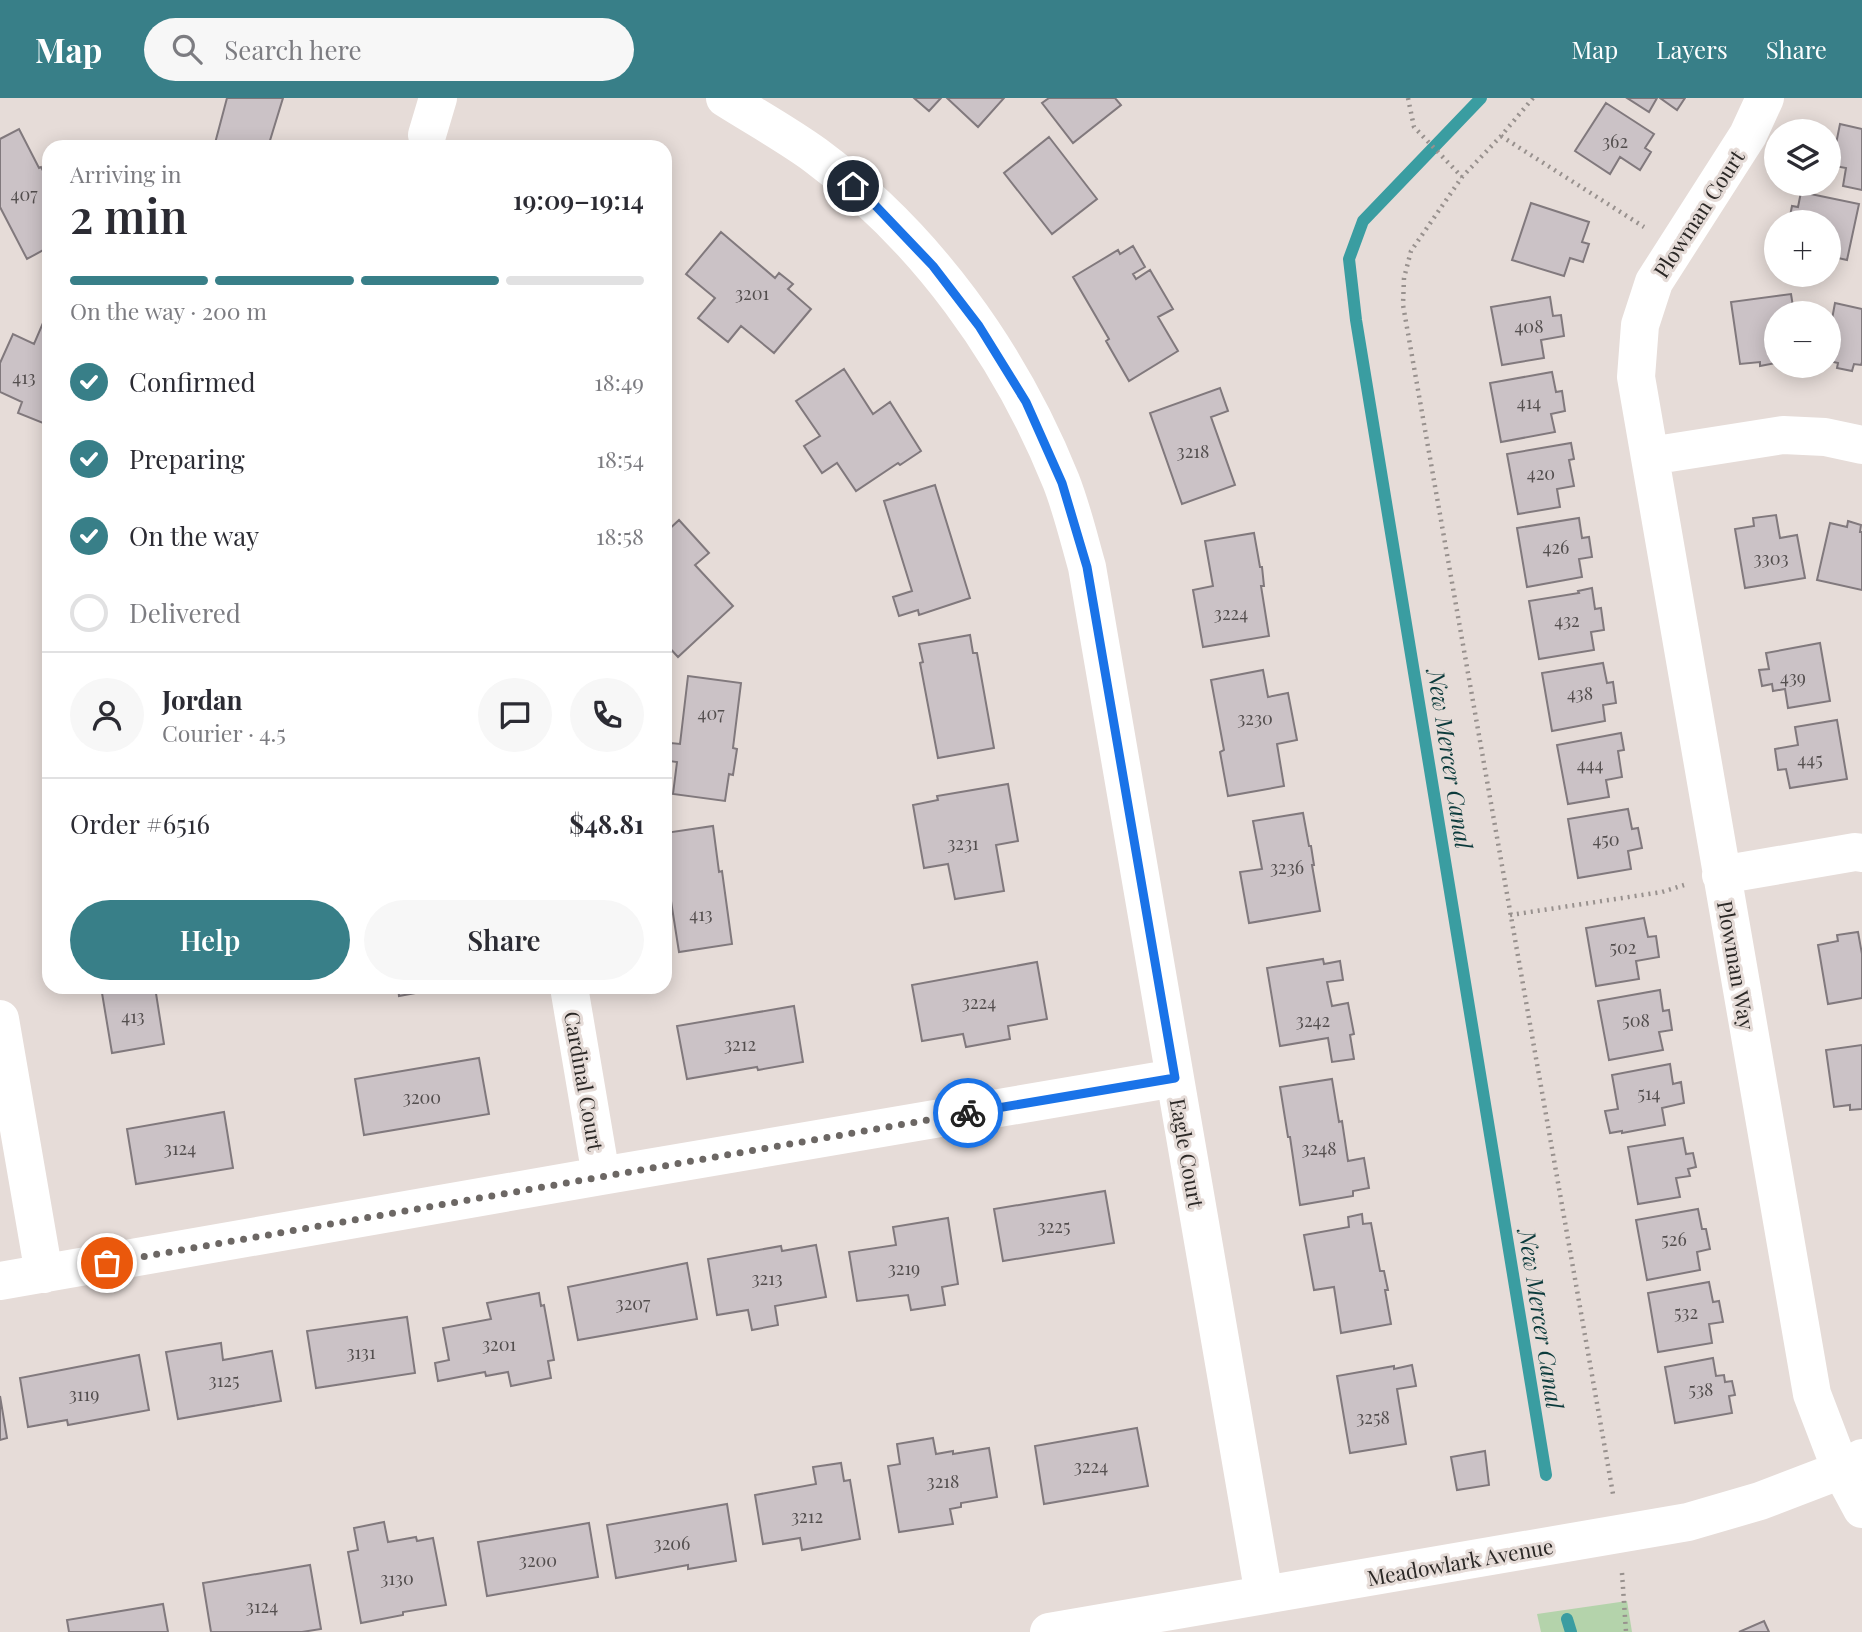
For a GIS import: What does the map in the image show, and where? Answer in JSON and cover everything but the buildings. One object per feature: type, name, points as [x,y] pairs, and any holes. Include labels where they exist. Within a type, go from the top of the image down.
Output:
[{"type":"street","points":[[427,135],[438,98]]},
{"type":"street","name":"Eagle Court","points":[[725,98],[814,155],[872,202],[933,266],[979,326],[1026,402],[1062,483],[1087,567],[1264,1595]]},
{"type":"street","name":"Plowman Court","points":[[1650,456],[1636,377],[1640,326],[1654,282],[1748,135],[1765,98]]},
{"type":"street","points":[[1650,456],[1783,435],[1825,437],[1862,445]]},
{"type":"street","name":"Plowman Way","points":[[1650,456],[1812,1394],[1852,1464],[1862,1509]]},
{"type":"street","points":[[1721,875],[1862,853]]},
{"type":"street","name":"Cardinal Court","points":[[570,994],[601,1176]]},
{"type":"street","points":[[0,1019],[44,1274]]},
{"type":"street","points":[[0,1281],[1175,1078]]},
{"type":"street","name":"Meadowlark Avenue","points":[[1049,1632],[1688,1522],[1760,1501],[1852,1464]]},
{"type":"path","points":[[1408,98],[1414,127],[1462,177]]},
{"type":"path","points":[[1533,98],[1462,177],[1411,251],[1404,278],[1403,305],[1619,1533],[1626,1632]]},
{"type":"path","points":[[1501,136],[1637,223],[1679,243]]},
{"type":"path","points":[[1510,915],[1662,892],[1721,875]]},
{"type":"green space","points":[[1627,1601],[1632,1632],[1541,1632],[1537,1614]]},
{"type":"waterway","name":"New Mercer Canal","points":[[1481,98],[1363,221],[1349,259],[1356,320],[1546,1475]]},
{"type":"waterway","name":"New Mercer Canal","points":[[1567,1619],[1571,1632]]},
{"type":"way so far","points":[[107,1263],[968,1113]]},
{"type":"route","points":[[853,186],[872,202],[933,266],[979,326],[1026,402],[1062,483],[1087,567],[1175,1078],[968,1113]]}]
